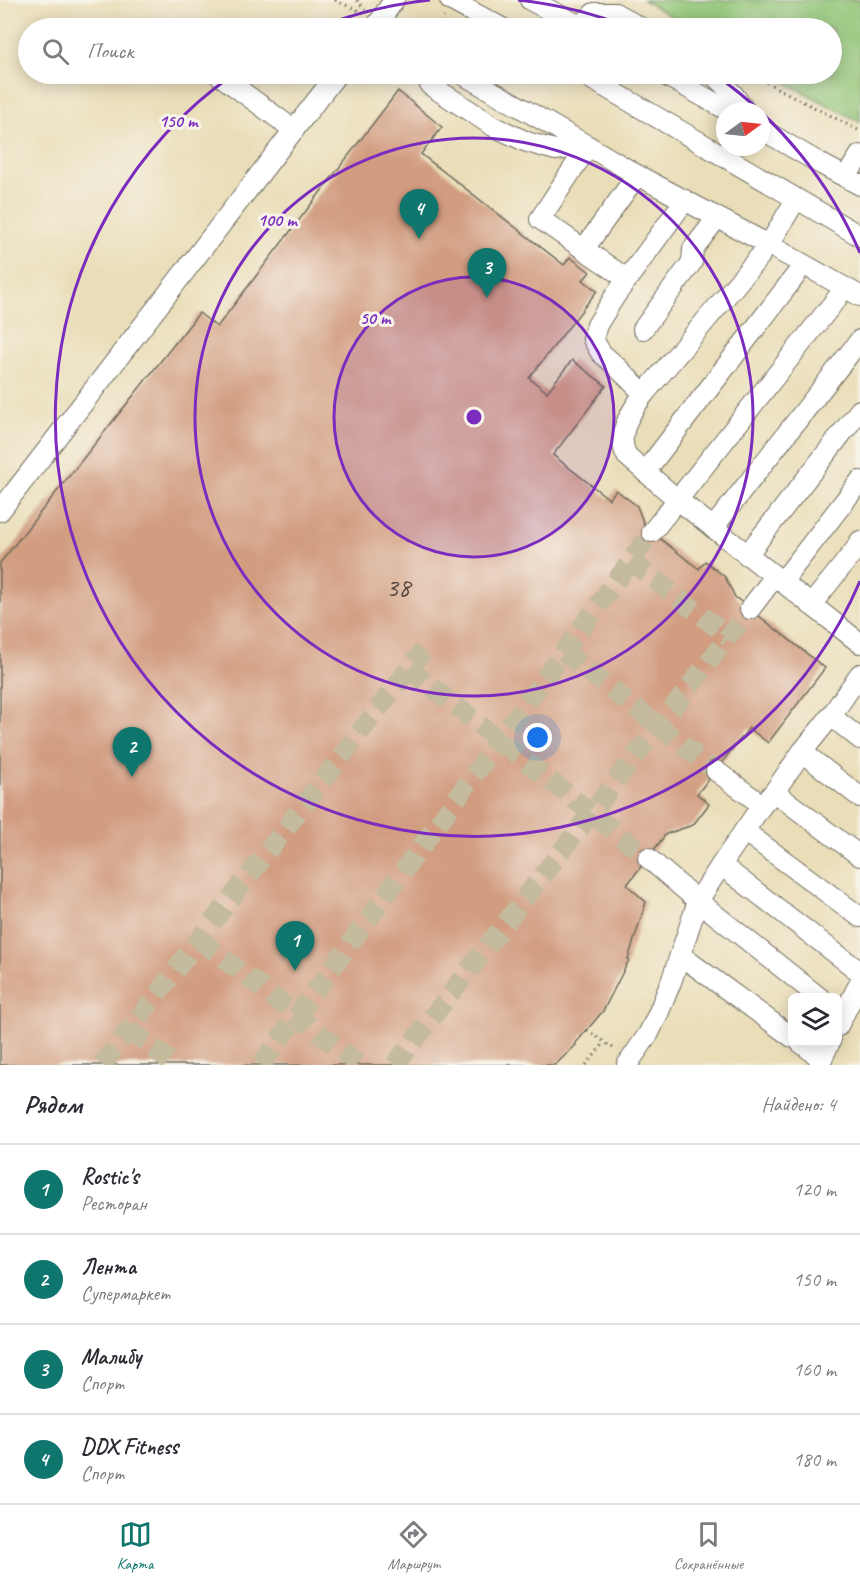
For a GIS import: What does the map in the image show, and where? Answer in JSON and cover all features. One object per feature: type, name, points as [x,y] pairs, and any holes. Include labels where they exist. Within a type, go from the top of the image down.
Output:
[{"type":"street","points":[[377,18],[394,0]]},
{"type":"street","points":[[450,0],[483,18]]},
{"type":"street","points":[[530,0],[563,18]]},
{"type":"street","points":[[590,18],[594,13],[615,13],[624,18]]},
{"type":"street","points":[[232,84],[294,130]]},
{"type":"street","points":[[0,511],[329,84]]},
{"type":"street","points":[[480,84],[637,175],[717,218],[765,251],[860,296]]},
{"type":"street","points":[[600,84],[860,236]]},
{"type":"street","points":[[681,84],[716,104]]},
{"type":"street","points":[[723,84],[739,102]]},
{"type":"street","points":[[430,85],[493,126],[527,142],[555,150],[588,146]]},
{"type":"street","points":[[770,134],[853,181],[860,154]]},
{"type":"street","points":[[588,146],[540,219],[627,279]]},
{"type":"street","points":[[584,249],[637,175]]},
{"type":"street","points":[[796,199],[765,251],[633,409],[623,432],[623,449],[627,456],[645,472],[713,528],[812,605],[858,636]]},
{"type":"street","points":[[644,394],[601,353],[593,339],[597,325],[627,279],[685,200]]},
{"type":"street","points":[[643,329],[692,262],[693,249],[717,218]]},
{"type":"street","points":[[645,472],[796,275]]},
{"type":"street","points":[[651,532],[838,297]]},
{"type":"street","points":[[713,528],[860,340]]},
{"type":"street","points":[[747,555],[860,410]]},
{"type":"street","points":[[750,609],[860,481]]},
{"type":"street","points":[[812,605],[860,541]]},
{"type":"street","points":[[622,1062],[649,1032],[658,1014],[698,901],[744,831],[802,752],[858,682]]},
{"type":"street","points":[[831,716],[860,739]]},
{"type":"street","points":[[802,752],[860,797]]},
{"type":"street","points":[[716,771],[768,799],[860,856]]},
{"type":"street","points":[[744,831],[860,917]]},
{"type":"street","points":[[648,858],[814,993]]},
{"type":"street","points":[[721,865],[860,972]]},
{"type":"street","points":[[680,955],[788,1034]]},
{"type":"street","points":[[842,1013],[860,982]]},
{"type":"street","points":[[809,1047],[824,1055]]},
{"type":"path","points":[[357,0],[370,18]]},
{"type":"path","points":[[769,84],[860,131]]},
{"type":"path","points":[[587,1030],[605,1042],[622,1062]]},
{"type":"path","points":[[586,1065],[605,1042]]},
{"type":"green space","points":[[643,0],[860,0],[860,122],[788,84],[842,84],[842,18],[674,18]]},
{"type":"building","points":[[398,91],[442,127],[421,154],[564,265],[570,257],[590,272],[583,280],[597,291],[529,378],[547,392],[572,360],[606,386],[553,455],[609,499],[616,490],[637,506],[645,527],[699,569],[705,561],[725,577],[735,597],[825,668],[768,743],[749,728],[697,794],[709,804],[693,825],[666,834],[627,885],[646,902],[629,960],[603,1011],[576,1045],[555,1065],[0,1065],[0,563],[199,313],[217,327]]},
{"type":"tunnel","points":[[261,1065],[652,532]]},
{"type":"tunnel","points":[[631,561],[729,637]]},
{"type":"tunnel","points":[[395,1065],[750,609]]},
{"type":"tunnel","points":[[102,1065],[423,651]]},
{"type":"tunnel","points":[[564,652],[716,771]]},
{"type":"tunnel","points":[[409,669],[648,858]]},
{"type":"tunnel","points":[[200,940],[360,1065]]},
{"type":"tunnel","points":[[130,1030],[175,1065]]},
{"type":"place","name":"DDX Fitness","points":[[419,239]]},
{"type":"place","name":"Малибу","points":[[487,298]]},
{"type":"place","name":"Лента","points":[[132,777]]},
{"type":"place","name":"Rostic's","points":[[295,971]]}]
